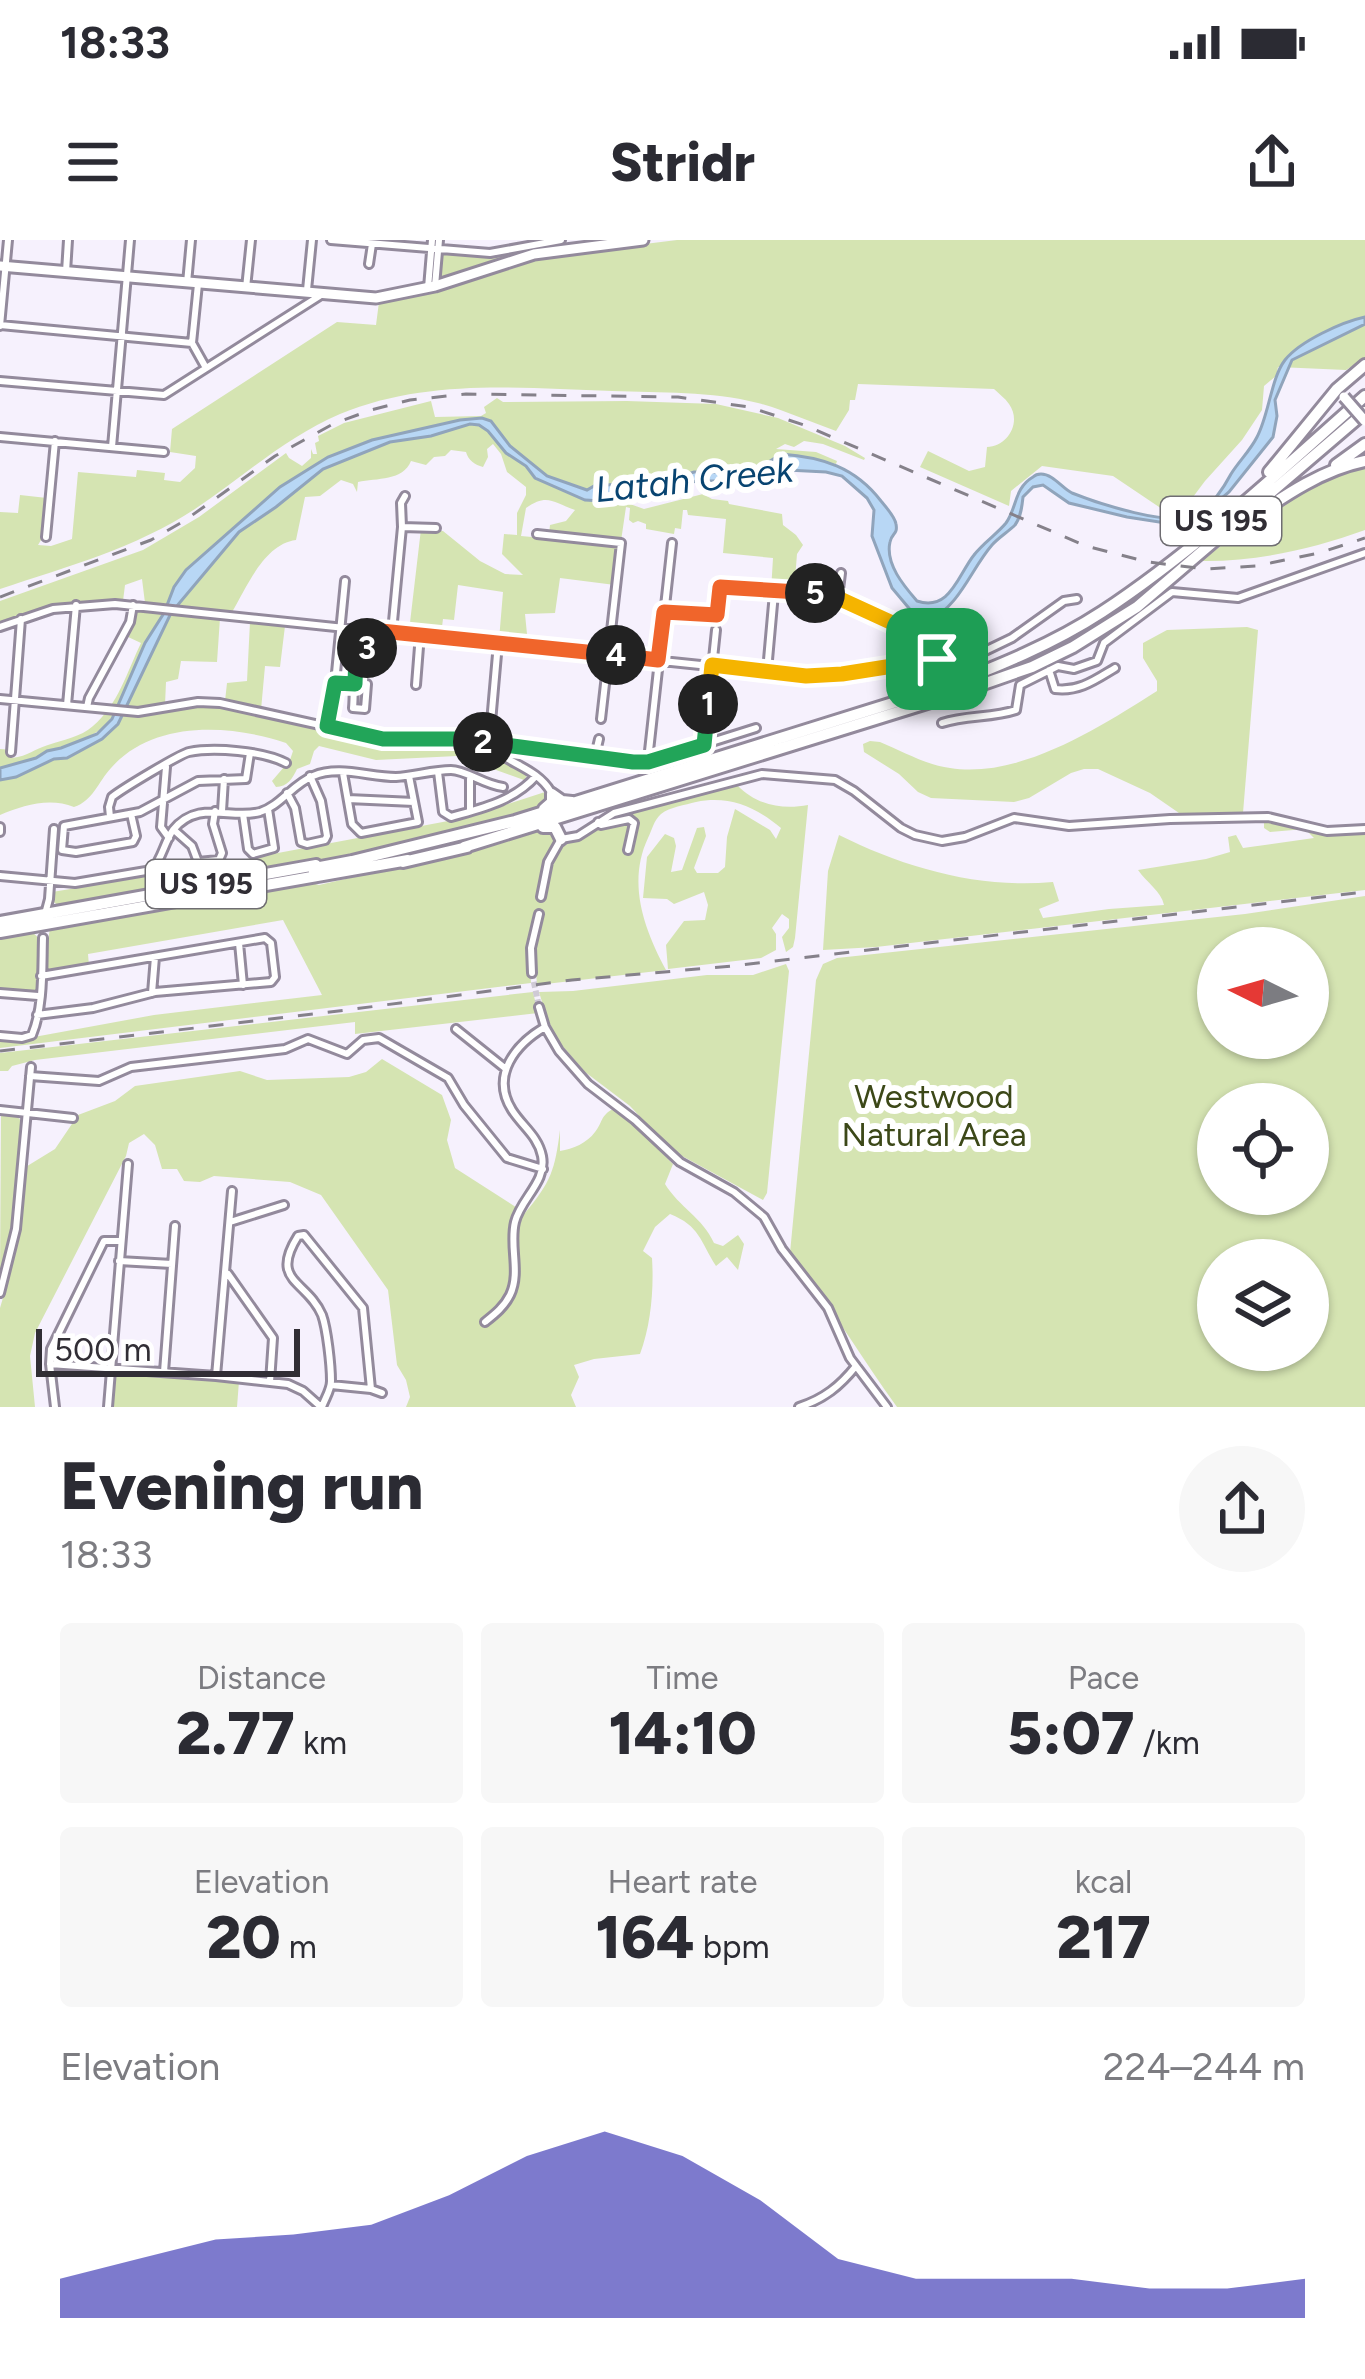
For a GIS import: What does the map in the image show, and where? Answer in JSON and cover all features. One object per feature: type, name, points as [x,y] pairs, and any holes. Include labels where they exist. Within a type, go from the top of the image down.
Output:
[{"type":"highway","points":[[1200,546],[1365,365]]},
{"type":"highway","name":"US 195","points":[[0,922],[44,919],[368,857],[473,832],[994,681],[1073,647],[1137,607],[1251,496],[1365,396]]},
{"type":"highway","name":"US 195","points":[[96,909],[464,847],[828,730],[830,722],[944,687],[1042,646],[1099,614],[1200,546],[1365,416]]},
{"type":"highway","points":[[1200,546],[1365,444]]},
{"type":"highway","points":[[1298,489],[1365,461]]},
{"type":"highway","points":[[552,794],[562,801],[584,800]]},
{"type":"highway","points":[[473,832],[546,808],[552,794]]},
{"type":"highway","points":[[561,838],[567,816]]},
{"type":"highway","points":[[464,847],[548,825],[558,829],[561,838]]},
{"type":"highway","points":[[313,876],[315,868],[368,857]]},
{"type":"highway","points":[[43,938],[47,927],[87,919],[96,909]]},
{"type":"highway","points":[[43,938],[44,919]]},
{"type":"highway","name":"US 195","points":[[0,932],[44,919]]},
{"type":"highway","points":[[23,928],[34,929],[43,938]]},
{"type":"main road","points":[[3,266],[366,298],[431,287],[560,242],[644,240]]},
{"type":"main road","points":[[1341,393],[1365,416]]},
{"type":"street","points":[[8,240],[0,326],[192,343]]},
{"type":"street","points":[[66,272],[68,240]]},
{"type":"street","points":[[112,447],[130,240]]},
{"type":"street","points":[[191,240],[192,343],[206,368]]},
{"type":"street","points":[[246,288],[251,240]]},
{"type":"street","points":[[307,293],[312,240]]},
{"type":"street","points":[[332,240],[498,252],[560,242]]},
{"type":"street","points":[[498,252],[500,240]]},
{"type":"street","points":[[369,264],[372,242]]},
{"type":"street","points":[[431,287],[435,245]]},
{"type":"street","points":[[0,381],[164,394],[321,295]]},
{"type":"street","points":[[0,437],[164,452]]},
{"type":"street","points":[[46,537],[55,441]]},
{"type":"street","points":[[392,632],[405,496]]},
{"type":"street","points":[[402,527],[436,528]]},
{"type":"street","points":[[536,534],[621,543],[601,718]]},
{"type":"street","points":[[648,762],[672,543]]},
{"type":"street","points":[[942,723],[1016,710],[1020,686],[1058,666],[1074,669],[1097,661],[1103,643],[1172,592],[1238,598],[1365,553]]},
{"type":"street","points":[[838,598],[841,573]]},
{"type":"street","points":[[327,726],[345,580]]},
{"type":"street","points":[[664,612],[717,615],[720,587],[817,593],[899,626],[937,659]]},
{"type":"street","points":[[767,671],[774,593]]},
{"type":"street","points":[[0,627],[76,605],[134,605],[806,676],[842,674],[997,646],[1066,600],[1077,599]]},
{"type":"street","points":[[67,705],[76,605]]},
{"type":"street","points":[[90,707],[89,698],[131,620],[134,605]]},
{"type":"street","points":[[10,752],[21,619]]},
{"type":"street","points":[[704,745],[716,630]]},
{"type":"street","points":[[335,683],[355,684],[356,653],[379,646],[381,631]]},
{"type":"street","points":[[416,685],[421,634]]},
{"type":"street","points":[[498,643],[489,743],[493,751],[537,775],[552,794]]},
{"type":"street","points":[[1073,647],[1085,666]]},
{"type":"street","points":[[1049,670],[1051,682],[1061,691],[1086,686],[1115,668]]},
{"type":"street","points":[[0,699],[138,712],[220,703],[383,739],[456,739],[648,762],[756,728]]},
{"type":"street","points":[[595,756],[599,739]]},
{"type":"street","points":[[131,814],[135,840],[76,852],[62,850],[64,826],[131,814],[198,781],[247,778],[250,753]]},
{"type":"street","points":[[110,817],[112,796],[179,755],[250,753],[286,763]]},
{"type":"street","points":[[166,765],[161,830],[192,847],[197,862],[221,856],[213,824],[224,779]]},
{"type":"street","points":[[0,877],[82,883],[152,870],[171,834],[190,817],[268,809],[310,776],[330,771],[383,777],[456,771],[502,787]]},
{"type":"street","points":[[343,772],[352,824],[358,832],[418,822],[409,776]]},
{"type":"street","points":[[439,772],[446,816],[509,798],[537,775]]},
{"type":"street","points":[[541,896],[548,862],[561,838],[578,836],[614,813],[762,774],[835,780],[915,836],[942,841],[1013,818],[1070,826],[1268,817],[1339,832],[1365,830]]},
{"type":"street","points":[[286,793],[295,808],[303,843],[323,841],[327,838],[320,797],[310,776]]},
{"type":"street","points":[[470,777],[470,811]]},
{"type":"street","points":[[821,778],[826,789]]},
{"type":"street","points":[[348,800],[414,802]]},
{"type":"street","points":[[242,814],[253,854],[274,848],[268,809]]},
{"type":"street","points":[[598,821],[602,825],[629,819],[634,824],[628,850]]},
{"type":"street","points":[[44,919],[54,829]]},
{"type":"street","points":[[532,973],[531,949],[539,914]]},
{"type":"street","points":[[0,1036],[32,1035],[43,938]]},
{"type":"street","points":[[37,1015],[93,1008],[152,993],[271,982],[275,976],[269,940],[41,976]]},
{"type":"street","points":[[239,943],[243,985]]},
{"type":"street","points":[[152,993],[155,957]]},
{"type":"street","points":[[0,993],[40,996]]},
{"type":"street","points":[[538,1007],[559,1051],[588,1084],[680,1162],[734,1192],[764,1217],[782,1249],[828,1308],[856,1366],[887,1407]]},
{"type":"street","points":[[485,1322],[510,1294],[514,1225],[543,1169],[536,1139],[509,1107],[506,1070],[523,1041],[545,1027]]},
{"type":"street","points":[[456,1028],[506,1070]]},
{"type":"street","points":[[0,1293],[16,1229],[30,1072],[99,1081],[131,1067],[285,1049],[308,1039],[347,1054],[363,1040],[380,1038],[448,1078],[507,1158],[543,1169]]},
{"type":"street","points":[[0,1110],[74,1118]]},
{"type":"street","points":[[107,1407],[128,1164]]},
{"type":"street","points":[[216,1376],[232,1191]]},
{"type":"street","points":[[230,1222],[284,1205]]},
{"type":"street","points":[[164,1372],[175,1226]]},
{"type":"street","points":[[50,1364],[270,1382],[295,1387],[321,1407],[332,1385],[321,1312],[288,1274],[286,1265],[288,1251],[304,1235],[363,1307],[371,1389]]},
{"type":"street","points":[[55,1407],[50,1364],[56,1336],[104,1241],[121,1241]]},
{"type":"street","points":[[119,1262],[172,1264]]},
{"type":"street","points":[[226,1272],[274,1338],[270,1382]]},
{"type":"street","points":[[800,1407],[820,1401],[856,1366]]},
{"type":"street","points":[[332,1385],[382,1394]]},
{"type":"green space","points":[[677,240],[1365,240],[1365,358],[1346,370],[1278,367],[1276,376],[1264,386],[1262,410],[1242,440],[1184,509],[1168,513],[1113,476],[1042,466],[1011,491],[1009,506],[920,467],[928,451],[969,471],[985,467],[987,447],[1007,438],[1014,418],[1009,404],[994,389],[858,384],[855,400],[850,400],[836,431],[758,403],[704,394],[509,387],[406,395],[320,423],[149,535],[0,589],[0,512],[18,513],[20,495],[47,498],[44,535],[38,545],[51,546],[72,539],[78,472],[136,477],[137,470],[165,473],[164,480],[180,482],[195,468],[196,456],[170,452],[172,429],[337,322],[376,325],[379,302],[437,291],[441,253],[494,257],[540,249],[548,256]]},
{"type":"green space","points":[[497,398],[503,402],[716,404],[778,418],[865,458],[804,441],[776,449],[816,452],[836,464],[781,454],[764,465],[587,490],[547,476],[510,446],[491,421],[460,420],[328,457],[280,487],[186,570],[168,605],[145,603],[142,579],[125,585],[123,601],[57,605],[0,624],[0,601],[143,550],[199,517],[286,453],[302,466],[311,458],[311,449],[317,454],[318,436],[344,423],[431,401],[435,417],[481,416],[486,413],[484,407]]},
{"type":"green space","points":[[470,424],[487,431],[535,478],[585,500],[616,499],[644,509],[703,494],[782,514],[783,525],[803,545],[797,554],[794,592],[771,591],[773,558],[723,553],[726,519],[688,515],[683,510],[681,529],[675,528],[674,534],[633,523],[626,507],[621,541],[549,534],[550,525],[566,521],[575,510],[545,500],[526,508],[521,536],[618,545],[615,585],[560,578],[555,613],[525,614],[528,644],[499,640],[503,592],[458,585],[454,620],[443,619],[441,634],[409,631],[421,529],[443,531],[480,561],[505,574],[523,575],[502,554],[504,534],[517,535],[517,513],[526,487],[507,472],[493,444],[483,467],[466,452],[451,450],[426,465],[411,461],[396,475],[358,482],[357,492],[353,484],[341,480],[320,496],[305,497],[296,540],[266,558],[232,612],[176,606],[239,532],[323,469],[390,442]]},
{"type":"green space","points":[[1365,465],[1365,530],[1284,553],[1200,561],[1299,494]]},
{"type":"green space","points":[[136,609],[164,613],[110,721],[75,743],[0,768],[0,749],[13,750],[12,758],[23,756],[83,733],[102,718],[141,643],[126,636]]},
{"type":"green space","points":[[171,613],[220,618],[217,662],[181,661],[178,679],[166,682],[165,705],[127,707],[162,628]]},
{"type":"green space","points":[[250,622],[285,626],[280,667],[265,666],[261,710],[225,701],[227,683],[247,681]]},
{"type":"green space","points":[[1167,630],[1258,630],[1243,813],[1179,813],[1150,793],[1098,769],[1071,773],[1014,802],[931,798],[864,752],[863,744],[880,742],[932,764],[977,769],[1031,758],[1085,734],[1157,691],[1157,681],[1143,658],[1143,643]]},
{"type":"green space","points":[[200,705],[364,739],[468,743],[529,773],[524,780],[457,756],[376,760],[319,746],[310,764],[276,787],[272,781],[293,751],[286,743],[241,732],[193,730],[148,741],[128,752],[81,804],[37,804],[0,815],[0,780],[67,758],[124,715]]},
{"type":"green space","points":[[737,785],[770,804],[808,805],[795,938],[786,952],[782,937],[789,919],[782,914],[772,928],[776,950],[761,958],[668,969],[666,945],[684,921],[705,920],[708,905],[704,892],[674,904],[643,898],[647,857],[665,834],[674,838],[676,846],[671,872],[682,870],[697,828],[704,827],[706,836],[694,868],[697,873],[718,873],[725,867],[735,809],[770,830],[776,839],[781,828],[742,804],[708,800],[661,814],[642,855],[641,906],[666,970],[537,985],[534,947],[542,915],[529,945],[531,983],[0,1048],[0,1038],[322,995],[283,920],[88,954],[89,966],[43,974],[50,928],[308,882],[319,885],[548,828],[557,839],[540,881],[538,898],[542,901],[550,868],[562,847],[615,817]]},
{"type":"green space","points":[[549,793],[546,806],[448,835],[73,904],[52,901],[52,892],[464,818]]},
{"type":"green space","points":[[1270,820],[1328,833],[1365,833],[1365,890],[823,950],[828,871],[839,835],[943,874],[998,882],[1053,882],[1059,901],[1039,909],[1043,918],[1164,905],[1138,870],[1230,852],[1228,837],[1236,835],[1243,848],[1314,838],[1305,829],[1270,832],[1264,823]]},
{"type":"green space","name":"Westwood Natural Area","points":[[1365,896],[1365,1407],[897,1407],[790,1253],[816,980],[823,964],[837,958],[1245,914]]},
{"type":"green space","points":[[32,932],[41,940],[37,993],[0,990],[0,937]]},
{"type":"green space","points":[[786,964],[789,971],[763,1200],[671,1150],[630,1106],[585,1072],[559,1042],[539,992],[707,975],[753,975]]},
{"type":"green space","points":[[533,992],[538,1013],[355,1034],[355,1022],[35,1060],[0,1071],[0,1053]]},
{"type":"green space","points":[[382,1059],[442,1095],[451,1120],[447,1140],[455,1168],[525,1213],[550,1175],[560,1130],[560,1151],[575,1147],[592,1136],[613,1109],[673,1164],[665,1184],[714,1243],[723,1246],[738,1235],[744,1244],[738,1270],[727,1257],[716,1266],[694,1229],[670,1214],[655,1227],[643,1251],[652,1258],[653,1282],[640,1354],[574,1365],[579,1377],[571,1395],[576,1407],[406,1407],[410,1397],[397,1365],[388,1290],[321,1195],[290,1182],[214,1176],[200,1182],[184,1181],[177,1169],[162,1169],[155,1145],[144,1134],[129,1143],[35,1333],[30,1356],[35,1407],[0,1407],[0,1308],[12,1267],[24,1168],[55,1149],[78,1115],[115,1101],[135,1086],[240,1071],[267,1080],[349,1077],[366,1072]]},
{"type":"green space","points":[[1,1113],[15,1114],[23,1123],[14,1220],[0,1277]]},
{"type":"green space","points":[[114,1372],[239,1381],[237,1407],[111,1407]]},
{"type":"water","name":"Latah Creek","points":[[1365,317],[1365,324],[1292,360],[1275,400],[1273,437],[1229,492],[1195,521],[1172,524],[1127,517],[1069,503],[1043,485],[1033,487],[1023,497],[1015,525],[992,545],[949,606],[929,620],[913,613],[892,588],[872,536],[874,510],[842,476],[787,470],[585,500],[535,478],[479,425],[390,442],[323,469],[239,532],[171,613],[118,724],[102,739],[67,758],[0,780],[0,768],[97,734],[112,719],[145,643],[186,570],[280,487],[328,457],[372,440],[482,418],[491,421],[510,446],[547,476],[587,490],[764,465],[781,454],[824,461],[860,480],[890,512],[896,528],[889,550],[893,566],[917,601],[928,603],[952,590],[974,555],[1006,523],[1022,487],[1037,475],[1050,476],[1072,493],[1134,513],[1170,518],[1196,515],[1217,497],[1257,437],[1285,360],[1322,333]]},
{"type":"tunnel","points":[[532,973],[539,1007]]},
{"type":"railway","points":[[0,597],[151,540],[275,456],[333,424],[410,400],[466,394],[678,397],[749,407],[804,425],[1086,546],[1148,562],[1205,569],[1256,566],[1365,538]]},
{"type":"railway","points":[[0,1051],[572,980],[732,966],[1365,892]]},
{"type":"route","points":[[720,587],[838,598],[899,626],[937,659],[806,676],[712,665],[704,745],[648,762],[462,739],[383,739],[327,726],[335,683],[355,684],[356,653],[379,646],[381,631],[658,660],[664,612],[717,615],[720,587]]}]
